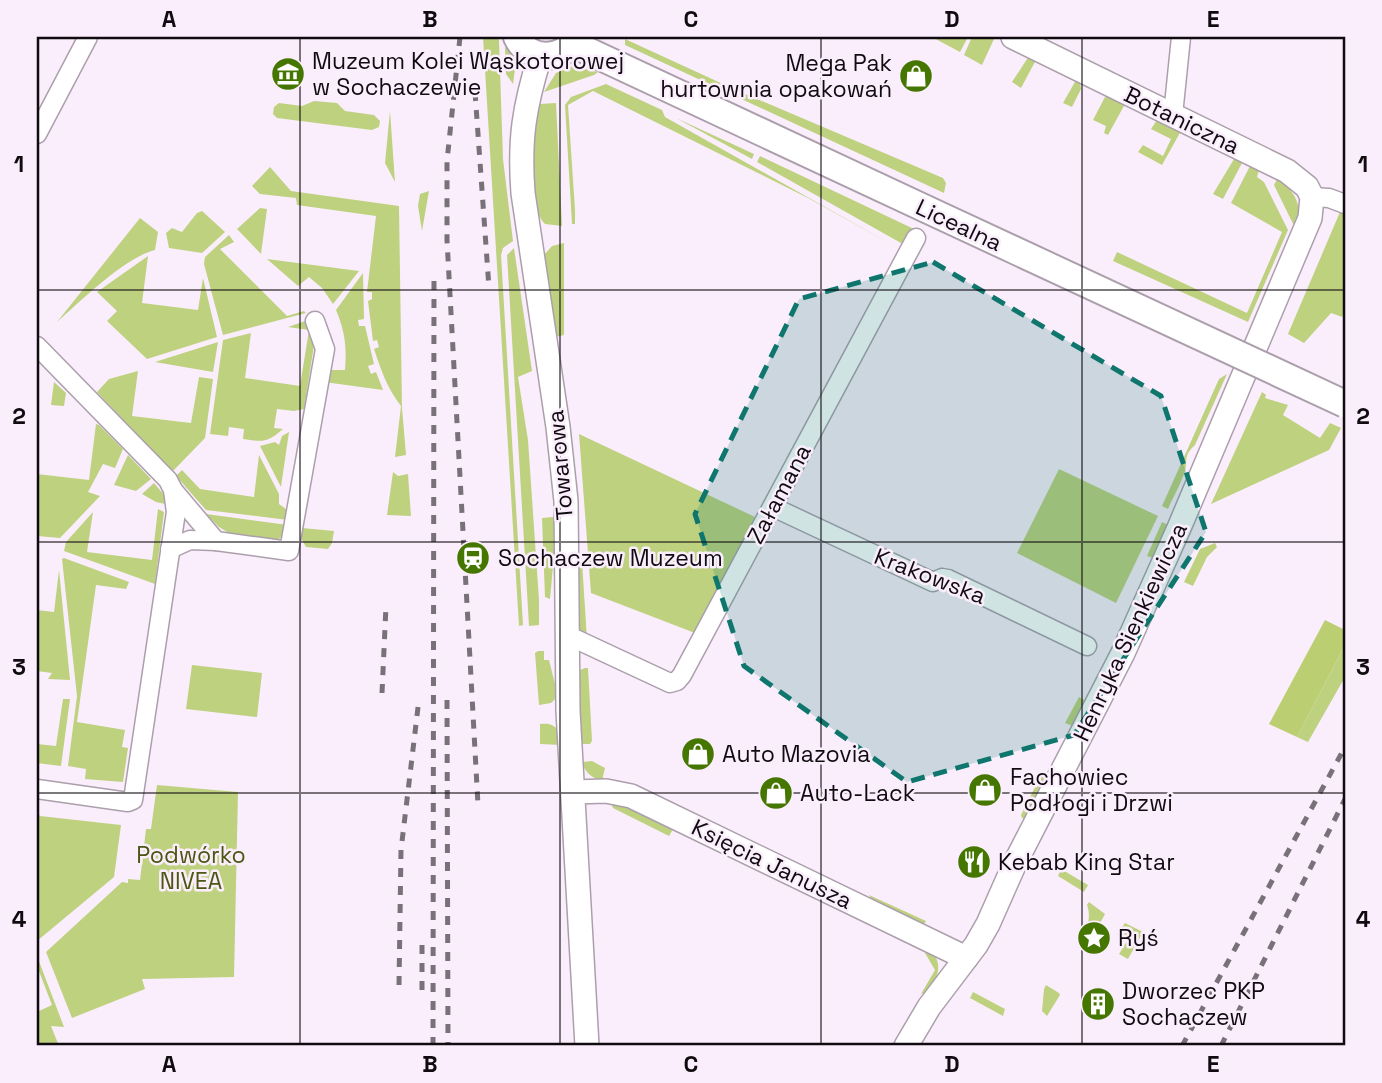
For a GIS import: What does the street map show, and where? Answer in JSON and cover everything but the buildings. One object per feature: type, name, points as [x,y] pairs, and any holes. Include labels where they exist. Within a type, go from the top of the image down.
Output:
[{"type":"main road","points":[[517,37],[528,51],[540,56],[564,52],[575,40]]},
{"type":"main road","name":"Licealna","points":[[575,40],[934,218],[1345,404]]},
{"type":"street","points":[[37,134],[88,37]]},
{"type":"street","name":"Botaniczna","points":[[1013,37],[1287,171],[1300,180],[1311,197]]},
{"type":"street","points":[[1173,116],[1181,37]]},
{"type":"street","name":"Towarowa","points":[[540,56],[528,95],[521,159],[523,193],[558,427],[565,501],[568,711],[587,1046]]},
{"type":"street","points":[[1311,197],[1329,198],[1345,204]]},
{"type":"street","name":"Henryka Sienkiewicza","points":[[906,1046],[929,1007],[988,924],[1010,874],[1123,653],[1310,218],[1311,197]]},
{"type":"street","name":"Licealna","points":[[934,218],[1247,368]]},
{"type":"street","name":"Załamana","points":[[568,635],[670,683],[677,681],[916,238]]},
{"type":"street","points":[[170,549],[190,540],[289,551],[325,349],[315,321]]},
{"type":"street","points":[[37,346],[168,480],[216,541]]},
{"type":"street","points":[[37,789],[128,802],[133,800],[176,512],[173,489]]},
{"type":"street","name":"Krakowska","points":[[772,507],[933,582],[942,578],[948,579],[1087,646]]},
{"type":"street","name":"Księcia Janusza","points":[[573,792],[606,791],[631,796],[966,958]]},
{"type":"highlighted area","points":[[933,262],[1161,396],[1206,532],[1074,735],[907,782],[744,666],[695,514],[799,299]]},
{"type":"green space","points":[[483,37],[498,37],[499,40],[503,159],[513,241],[503,248],[501,255],[523,625],[519,626]]},
{"type":"green space","points":[[932,37],[968,37],[960,52]]},
{"type":"green space","points":[[972,37],[994,39],[982,65],[964,55]]},
{"type":"green space","points":[[625,39],[736,90],[943,178],[946,183],[944,193],[625,45]]},
{"type":"green space","points":[[508,45],[515,69],[513,84],[506,74],[505,48]]},
{"type":"green space","points":[[1029,56],[1036,60],[1021,88],[1012,82]]},
{"type":"green space","points":[[573,66],[598,72],[544,92],[556,73]]},
{"type":"green space","points":[[1076,80],[1080,82],[1081,89],[1072,107],[1063,103]]},
{"type":"green space","points":[[606,84],[662,110],[665,117],[898,248],[808,198],[593,91],[568,105],[575,210],[575,224],[572,224],[565,105],[571,97]]},
{"type":"green space","points":[[1106,95],[1125,104],[1108,135],[1104,133],[1106,126],[1093,120]]},
{"type":"green space","points":[[314,101],[337,103],[345,111],[374,115],[380,121],[379,127],[372,130],[277,118],[273,114],[274,107],[279,103],[302,106]]},
{"type":"green space","points":[[556,103],[562,226],[545,224],[539,214],[532,167],[540,104]]},
{"type":"green space","points":[[390,111],[395,182],[385,163]]},
{"type":"green space","points":[[676,118],[754,154],[752,159]]},
{"type":"green space","points":[[1157,120],[1181,131],[1162,165],[1138,152],[1143,145],[1163,156],[1171,139],[1151,129]]},
{"type":"green space","points":[[760,156],[914,229],[908,247],[757,162]]},
{"type":"green space","points":[[1234,159],[1242,163],[1223,199],[1213,194]]},
{"type":"green space","points":[[1250,166],[1259,170],[1257,177],[1264,182],[1288,230],[1248,322],[1113,261],[1117,252],[1247,313],[1282,232],[1231,203]]},
{"type":"green space","points":[[270,167],[291,191],[399,206],[402,408],[406,455],[395,457],[401,406],[388,386],[374,349],[379,347],[377,340],[373,341],[368,301],[372,299],[372,292],[367,292],[376,216],[297,205],[296,198],[260,194],[252,186]]},
{"type":"green space","points":[[1277,179],[1289,189],[1297,201],[1299,214],[1296,230],[1274,185]]},
{"type":"green space","points":[[429,191],[422,231],[418,206],[420,194]]},
{"type":"green space","points":[[260,208],[267,209],[261,254],[237,229]]},
{"type":"green space","points":[[202,211],[225,232],[202,253],[169,248],[166,233],[172,228],[182,232],[197,213]]},
{"type":"green space","points":[[1340,212],[1345,215],[1345,310],[1342,317],[1331,313],[1304,343],[1288,334]]},
{"type":"green space","points":[[140,218],[158,232],[155,250],[117,270],[57,322]]},
{"type":"green space","points":[[229,235],[234,242],[220,249],[287,316],[304,311],[306,313],[223,335],[204,264],[205,257]]},
{"type":"green space","points":[[564,243],[564,335],[555,337],[544,255],[552,246]]},
{"type":"green space","points":[[514,248],[532,371],[518,377],[528,440],[539,600],[539,625],[529,626],[507,255]]},
{"type":"green space","points":[[148,256],[142,303],[198,310],[203,278],[217,337],[147,359],[107,321],[117,311],[97,292]]},
{"type":"green space","points":[[267,259],[359,271],[333,304],[322,288],[309,277],[298,286]]},
{"type":"green space","points":[[363,273],[364,319],[358,320],[359,326],[365,326],[374,364],[368,366],[371,374],[376,372],[383,390],[324,382],[328,370],[345,370],[345,340],[336,310]]},
{"type":"green space","points":[[308,320],[315,339],[304,409],[277,409],[274,428],[283,429],[265,440],[243,439],[244,429],[229,427],[228,436],[210,434],[223,340],[251,333],[245,378],[300,386],[309,330],[288,327]]},
{"type":"green space","points":[[218,342],[213,372],[155,362]]},
{"type":"green space","points":[[138,371],[132,416],[191,423],[199,377],[213,379],[205,438],[172,472],[97,392],[109,379]]},
{"type":"green space","points":[[1227,374],[1195,445],[1187,455],[1183,476],[1168,509],[1162,506],[1219,379]]},
{"type":"green space","points":[[54,382],[66,393],[64,406],[51,405]]},
{"type":"green space","points":[[1262,392],[1266,395],[1265,398],[1288,405],[1283,415],[1320,438],[1330,423],[1341,428],[1329,450],[1211,504]]},
{"type":"green space","points":[[96,424],[123,449],[115,468],[103,464],[88,492],[100,496],[60,538],[37,536],[37,474],[89,480]]},
{"type":"green space","points":[[289,432],[281,487],[260,446],[275,442],[279,445],[282,436]]},
{"type":"green space","points":[[579,434],[755,517],[695,633],[591,593]]},
{"type":"green space","points":[[128,455],[151,479],[136,491],[114,485]]},
{"type":"green space","points":[[259,455],[279,494],[279,504],[290,512],[288,520],[206,510],[176,476],[182,470],[200,489],[254,497]]},
{"type":"green space","points":[[1059,469],[1158,516],[1116,603],[1017,553]]},
{"type":"green space","points":[[393,472],[398,476],[408,474],[411,516],[387,515]]},
{"type":"green space","points":[[154,483],[165,496],[165,504],[142,494]]},
{"type":"green space","points":[[158,509],[164,512],[155,584],[64,551],[66,542],[93,512],[87,552],[152,560]]},
{"type":"green space","points":[[206,514],[288,525],[284,535],[276,541],[237,538],[219,527]]},
{"type":"green space","points":[[553,517],[557,523],[550,599],[545,597],[542,518]]},
{"type":"green space","points":[[1162,522],[1168,525],[1153,558],[1147,556]]},
{"type":"green space","points":[[302,528],[334,531],[332,543],[328,549],[306,547],[301,538]]},
{"type":"green space","points":[[1215,543],[1217,547],[1207,557],[1193,586],[1184,582],[1200,549]]},
{"type":"green space","points":[[64,558],[129,582],[126,589],[96,585],[77,722],[125,730],[122,747],[128,748],[123,782],[85,779],[86,769],[68,766],[77,696]]},
{"type":"green space","points":[[582,561],[587,640],[578,631],[578,565]]},
{"type":"green space","points":[[59,570],[70,680],[48,679],[52,673],[37,671],[37,610],[54,612]]},
{"type":"green space","points":[[1325,620],[1345,630],[1345,645],[1297,737],[1269,724]]},
{"type":"green space","points":[[1345,645],[1345,677],[1308,742],[1297,737]]},
{"type":"green space","points":[[544,651],[544,660],[549,660],[558,696],[551,703],[539,705],[535,653]]},
{"type":"green space","points":[[192,665],[262,673],[257,717],[186,709]]},
{"type":"green space","points":[[588,668],[592,741],[590,744],[579,744],[578,671]]},
{"type":"green space","points":[[1079,697],[1086,701],[1073,726],[1065,723]]},
{"type":"green space","points":[[63,699],[70,699],[61,766],[37,763],[37,744],[56,746]]},
{"type":"green space","points":[[540,724],[550,724],[556,728],[561,745],[540,744]]},
{"type":"green space","points":[[592,761],[605,768],[602,781],[589,774],[582,762]]},
{"type":"green space","points":[[1043,771],[1047,774],[1046,780],[1025,819],[1022,818],[1021,815]]},
{"type":"green space","name":"Podwórko NIVEA","points":[[157,785],[238,792],[234,977],[142,979],[145,989],[72,1018],[46,952],[122,882],[128,883],[128,879],[140,880],[146,829],[151,829]]},
{"type":"green space","points":[[616,802],[675,826],[669,836],[613,808],[611,803]]},
{"type":"green space","points":[[37,812],[40,816],[121,825],[114,877],[37,941]]},
{"type":"green space","points":[[1061,869],[1088,885],[1084,892],[1058,876]]},
{"type":"green space","points":[[869,895],[926,921],[923,926],[872,900]]},
{"type":"green space","points":[[1089,902],[1105,914],[1085,951],[1084,940]]},
{"type":"green space","points":[[1125,923],[1143,932],[1128,959],[1119,954],[1127,941],[1117,935]]},
{"type":"green space","points":[[927,948],[936,958],[938,968],[930,991],[921,994],[935,970],[925,953]]},
{"type":"green space","points":[[37,956],[64,1027],[51,1026],[59,1046],[37,1046],[37,1012],[52,1005],[37,966]]},
{"type":"green space","points":[[1046,985],[1060,995],[1047,1016],[1042,1011]]},
{"type":"green space","points":[[973,992],[1005,1009],[1003,1016],[970,998]]},
{"type":"railway","points":[[460,37],[447,161],[447,240],[478,805]]},
{"type":"railway","points":[[475,92],[489,288]]},
{"type":"railway","points":[[433,1046],[434,275]]},
{"type":"railway","points":[[382,693],[386,606]]},
{"type":"railway","points":[[399,985],[401,850],[419,699]]},
{"type":"railway","points":[[447,700],[448,1046]]},
{"type":"railway","points":[[1182,1046],[1345,747]]},
{"type":"railway","points":[[1221,1046],[1345,799]]},
{"type":"railway","points":[[422,937],[422,990]]},
{"type":"place","name":"Muzeum Kolei Wąskotorowej w Sochaczewie","points":[[288,74]]},
{"type":"place","name":"Mega Pak hurtownia opakowań","points":[[916,76]]},
{"type":"place","name":"Sochaczew Muzeum","points":[[473,558]]},
{"type":"place","name":"Auto Mazovia","points":[[698,754]]},
{"type":"place","name":"Fachowiec Podłogi i Drzwi","points":[[985,790]]},
{"type":"place","name":"Auto-Lack","points":[[776,793]]},
{"type":"place","name":"Kebab King Star","points":[[974,862]]},
{"type":"place","name":"Ryś","points":[[1094,938]]},
{"type":"place","name":"Dworzec PKP Sochaczew","points":[[1098,1004]]}]
